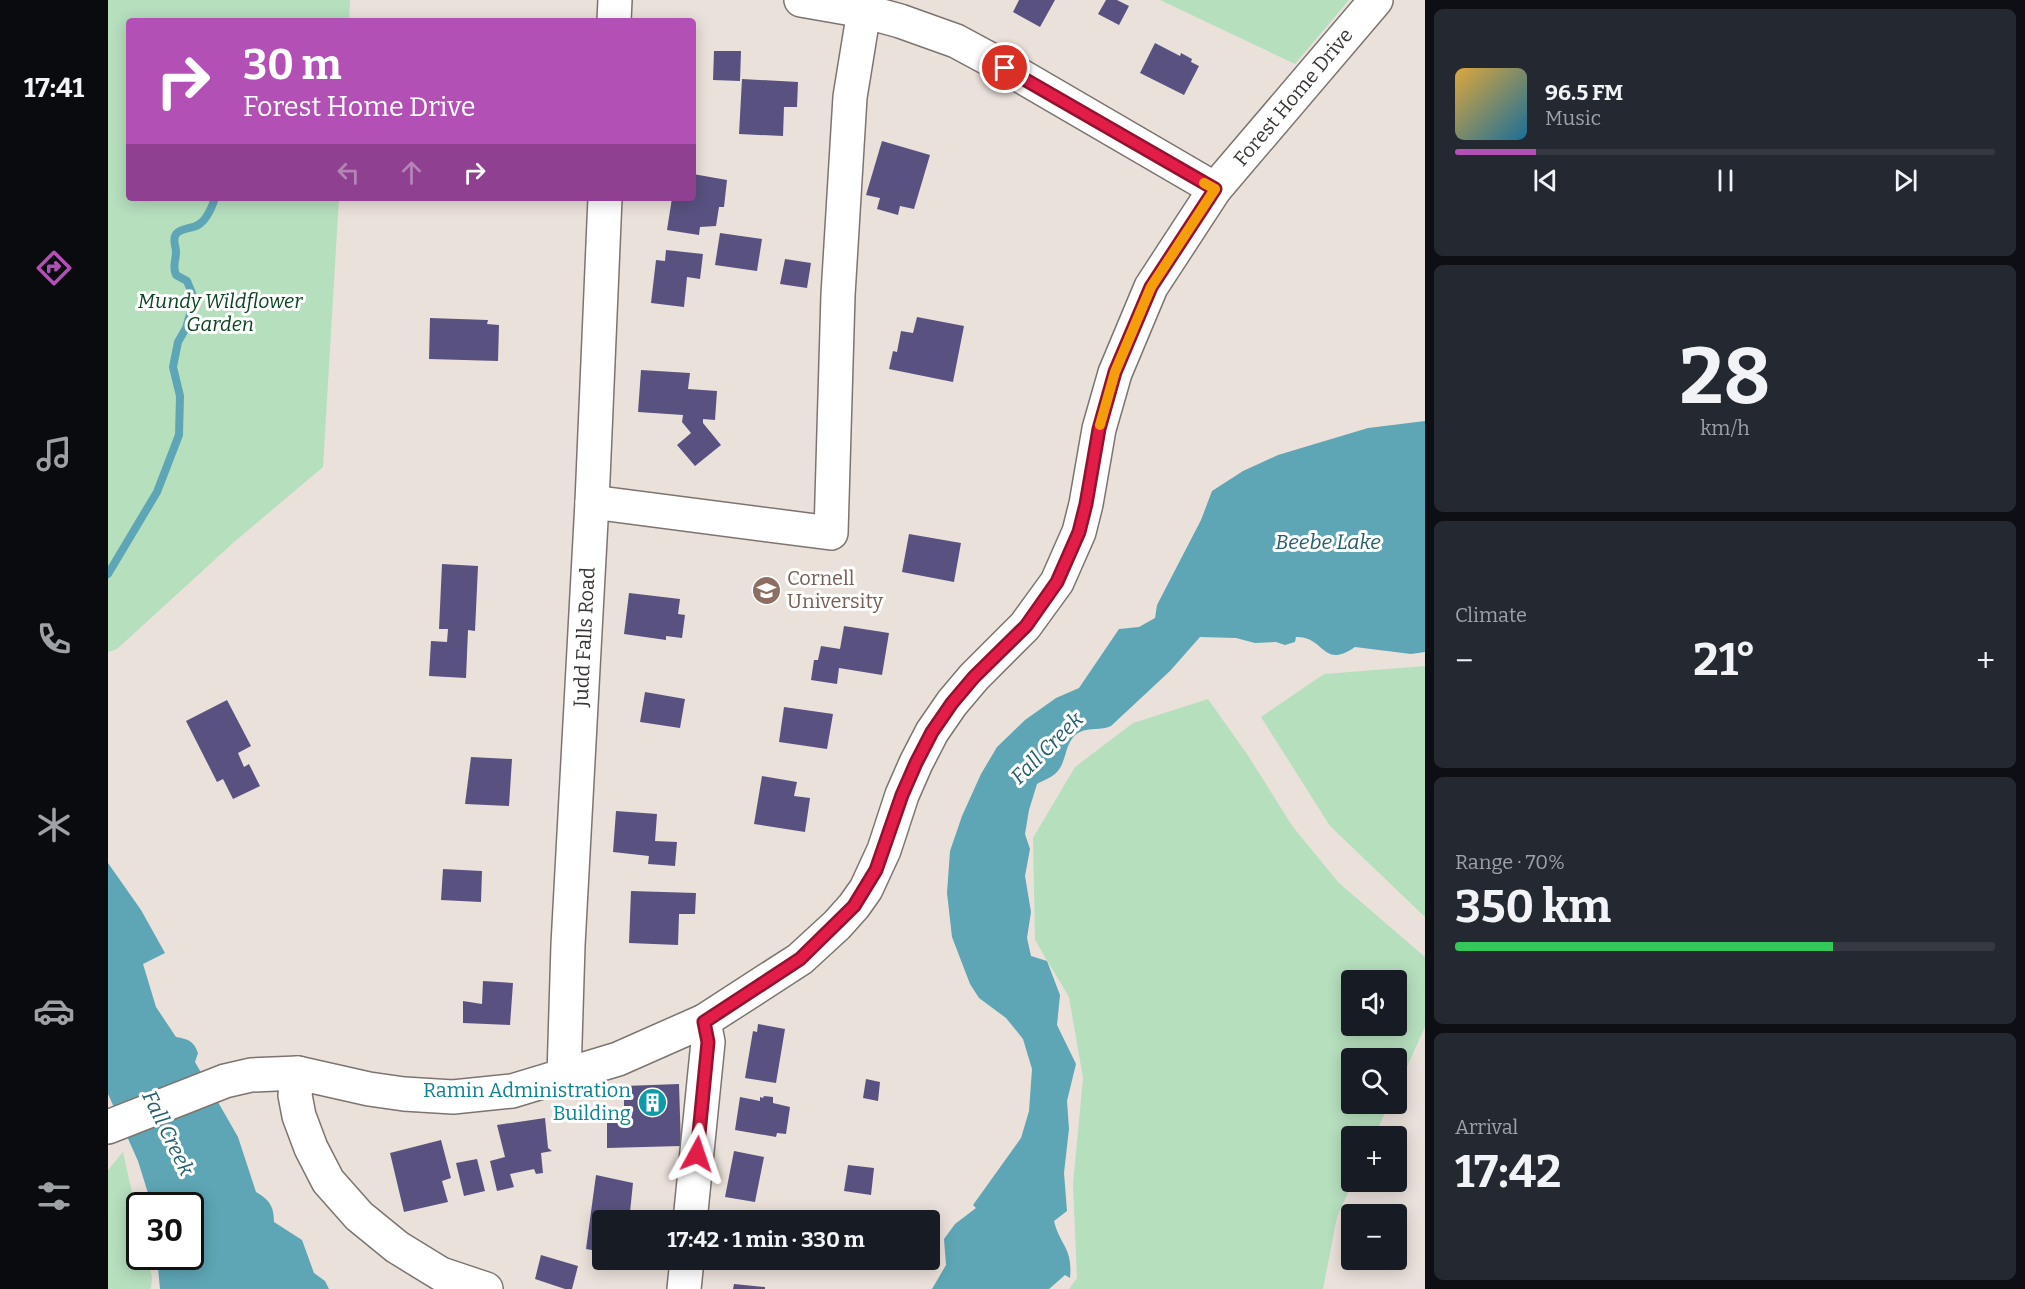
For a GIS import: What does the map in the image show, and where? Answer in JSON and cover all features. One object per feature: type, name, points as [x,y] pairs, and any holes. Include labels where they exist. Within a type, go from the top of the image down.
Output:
[{"type":"street","points":[[614,18],[615,0]]},
{"type":"street","points":[[801,0],[864,10],[956,41],[1021,76],[1215,189]]},
{"type":"street","name":"Forest Home Drive","points":[[108,1126],[225,1081],[251,1075],[298,1073],[404,1094],[453,1097],[512,1091],[618,1059],[704,1022],[800,959],[854,906],[876,870],[902,795],[932,732],[974,677],[1026,626],[1057,582],[1079,532],[1099,429],[1115,372],[1151,287],[1215,189],[1376,0]]},
{"type":"street","points":[[592,502],[831,533],[838,295],[849,109],[864,10]]},
{"type":"street","name":"Judd Falls Road","points":[[564,1075],[568,945],[592,502],[605,201]]},
{"type":"street","points":[[691,1210],[708,1042],[704,1022]]},
{"type":"street","points":[[298,1073],[296,1095],[299,1116],[311,1148],[328,1181],[359,1216],[397,1246],[441,1274],[486,1289]]},
{"type":"street","points":[[684,1289],[686,1270]]},
{"type":"green space","name":"Mundy Wildflower Garden","points":[[108,0],[350,0],[349,18],[126,18],[126,201],[339,201],[323,467],[233,543],[117,649],[108,652]]},
{"type":"green space","points":[[1160,0],[1349,0],[1295,64]]},
{"type":"green space","points":[[1425,666],[1425,917],[1330,826],[1261,717],[1324,674]]},
{"type":"green space","points":[[1208,699],[1249,757],[1293,827],[1339,883],[1425,957],[1425,1027],[1407,1067],[1407,1048],[1341,1048],[1341,1114],[1384,1114],[1379,1126],[1341,1126],[1341,1192],[1348,1192],[1337,1217],[1323,1289],[1069,1289],[1077,1278],[1073,1184],[1083,1078],[1069,997],[1035,940],[1033,838],[1075,767],[1133,723]]},
{"type":"green space","points":[[123,1152],[132,1192],[126,1192],[126,1270],[150,1270],[151,1289],[108,1289],[108,1170]]},
{"type":"water","points":[[1425,421],[1425,652],[1411,654],[1355,647],[1336,655],[1329,654],[1306,638],[1296,637],[1295,642],[1285,645],[1276,642],[1255,643],[1236,638],[1200,637],[1170,671],[1111,726],[1080,732],[1075,736],[1057,772],[1037,784],[1025,834],[1030,849],[1025,876],[1031,912],[1027,938],[1031,956],[1047,961],[1060,995],[1057,1025],[1076,1064],[1067,1101],[1069,1129],[1064,1173],[1067,1211],[1054,1221],[1070,1260],[1070,1278],[1065,1275],[1049,1289],[932,1289],[946,1265],[944,1239],[955,1224],[976,1208],[973,1205],[1021,1138],[1029,1111],[1032,1069],[1023,1039],[1006,1018],[979,998],[970,984],[952,937],[947,893],[950,851],[962,816],[981,774],[997,747],[1025,720],[1056,698],[1079,688],[1119,629],[1139,627],[1155,618],[1157,605],[1201,520],[1212,491],[1243,471],[1278,455],[1368,428]]},
{"type":"water","name":"Fall Creek","points":[[108,863],[141,910],[165,953],[143,964],[156,1007],[176,1037],[187,1040],[195,1046],[198,1053],[195,1062],[238,1137],[256,1192],[270,1204],[274,1222],[302,1240],[314,1273],[325,1281],[329,1289],[160,1289],[158,1270],[204,1270],[204,1192],[148,1192],[138,1161],[108,1094]]},
{"type":"building","points":[[1019,0],[1055,0],[1040,27],[1013,12]]},
{"type":"building","points":[[1106,0],[1117,0],[1129,6],[1119,25],[1098,14]]},
{"type":"building","points":[[1155,43],[1180,56],[1181,53],[1199,66],[1184,95],[1140,73]]},
{"type":"building","points":[[714,51],[741,51],[740,81],[713,80]]},
{"type":"building","points":[[742,79],[798,82],[797,107],[784,107],[783,136],[739,134]]},
{"type":"building","points":[[882,141],[930,155],[914,209],[900,206],[898,215],[877,209],[880,198],[866,195]]},
{"type":"building","points":[[696,175],[727,180],[724,207],[719,207],[716,226],[700,227],[699,235],[667,230],[672,201],[696,201]]},
{"type":"building","points":[[720,233],[762,239],[757,271],[715,265]]},
{"type":"building","points":[[666,250],[703,254],[700,279],[687,277],[684,307],[651,303],[656,260],[665,261]]},
{"type":"building","points":[[785,259],[811,263],[807,288],[780,284]]},
{"type":"building","points":[[917,317],[964,326],[953,382],[889,369],[893,351],[897,352],[901,331],[913,333]]},
{"type":"building","points":[[430,318],[488,320],[487,324],[499,325],[498,361],[429,359]]},
{"type":"building","points":[[641,370],[690,373],[688,389],[717,391],[715,420],[703,419],[703,423],[721,445],[695,466],[677,445],[691,433],[682,422],[683,415],[638,412]]},
{"type":"building","points":[[909,534],[961,543],[954,582],[902,572]]},
{"type":"building","points":[[442,564],[478,566],[475,631],[468,630],[466,678],[429,676],[431,641],[447,642],[448,629],[439,629]]},
{"type":"building","points":[[629,593],[680,599],[678,614],[685,615],[682,638],[666,636],[666,640],[624,634]]},
{"type":"building","points":[[844,626],[889,633],[882,675],[839,668],[837,684],[811,680],[814,660],[818,660],[821,646],[840,649]]},
{"type":"building","points":[[645,692],[685,699],[680,728],[640,722]]},
{"type":"building","points":[[227,700],[251,746],[238,753],[244,767],[249,764],[260,786],[233,799],[223,779],[217,782],[186,721]]},
{"type":"building","points":[[784,707],[833,714],[827,749],[779,742]]},
{"type":"building","points":[[471,757],[512,759],[509,806],[465,804]]},
{"type":"building","points":[[762,776],[797,782],[794,796],[810,798],[805,832],[754,824]]},
{"type":"building","points":[[616,811],[657,814],[655,841],[677,842],[675,866],[648,864],[649,856],[613,852]]},
{"type":"building","points":[[443,869],[482,871],[481,902],[441,900]]},
{"type":"building","points":[[631,891],[696,893],[695,914],[679,914],[678,945],[629,943]]},
{"type":"building","points":[[483,981],[513,983],[510,1025],[463,1023],[463,1001],[482,1004]]},
{"type":"building","points":[[758,1024],[785,1029],[776,1083],[745,1078],[753,1031],[757,1032]]},
{"type":"building","points":[[866,1079],[880,1082],[878,1101],[863,1098]]},
{"type":"building","name":"Ramin Administration Building","points":[[679,1084],[681,1146],[607,1148],[607,1117],[624,1117],[624,1086]]},
{"type":"building","points":[[740,1097],[760,1101],[760,1097],[773,1097],[773,1103],[790,1107],[786,1134],[777,1133],[776,1137],[735,1130]]},
{"type":"building","points":[[545,1118],[548,1148],[552,1151],[541,1153],[543,1173],[536,1174],[534,1169],[510,1174],[514,1187],[497,1191],[490,1161],[505,1157],[497,1125]]},
{"type":"building","points":[[441,1140],[451,1178],[442,1181],[448,1202],[404,1212],[390,1153]]},
{"type":"building","points":[[734,1151],[764,1157],[755,1202],[725,1197]]},
{"type":"building","points":[[477,1159],[485,1191],[464,1196],[456,1163]]},
{"type":"building","points":[[848,1165],[874,1168],[871,1195],[844,1191]]},
{"type":"building","points":[[596,1175],[633,1183],[630,1210],[592,1210],[592,1250],[586,1249]]},
{"type":"building","points":[[541,1255],[578,1266],[572,1289],[565,1289],[535,1279]]},
{"type":"building","points":[[734,1284],[765,1287],[765,1289],[733,1289]]},
{"type":"waterway","points":[[108,574],[157,492],[179,435],[180,396],[173,367],[178,342],[186,328],[192,307],[192,293],[187,281],[175,272],[174,238],[178,232],[201,223],[209,213],[214,201]]},
{"type":"slow traffic","points":[[1100,425],[1115,372],[1151,287],[1215,189],[1204,183]]},
{"type":"place","name":"Cornell University","points":[[766,590]]},
{"type":"place","name":"Ramin Administration Building","points":[[652,1102]]},
{"type":"route","points":[[697,1154],[708,1042],[704,1022],[800,959],[854,906],[876,870],[902,795],[932,732],[974,677],[1026,626],[1057,582],[1079,532],[1099,429],[1115,372],[1151,287],[1215,189],[1005,68]]},
{"type":"water label","name":"Beebe Lake","points":[[1328,542]]}]
